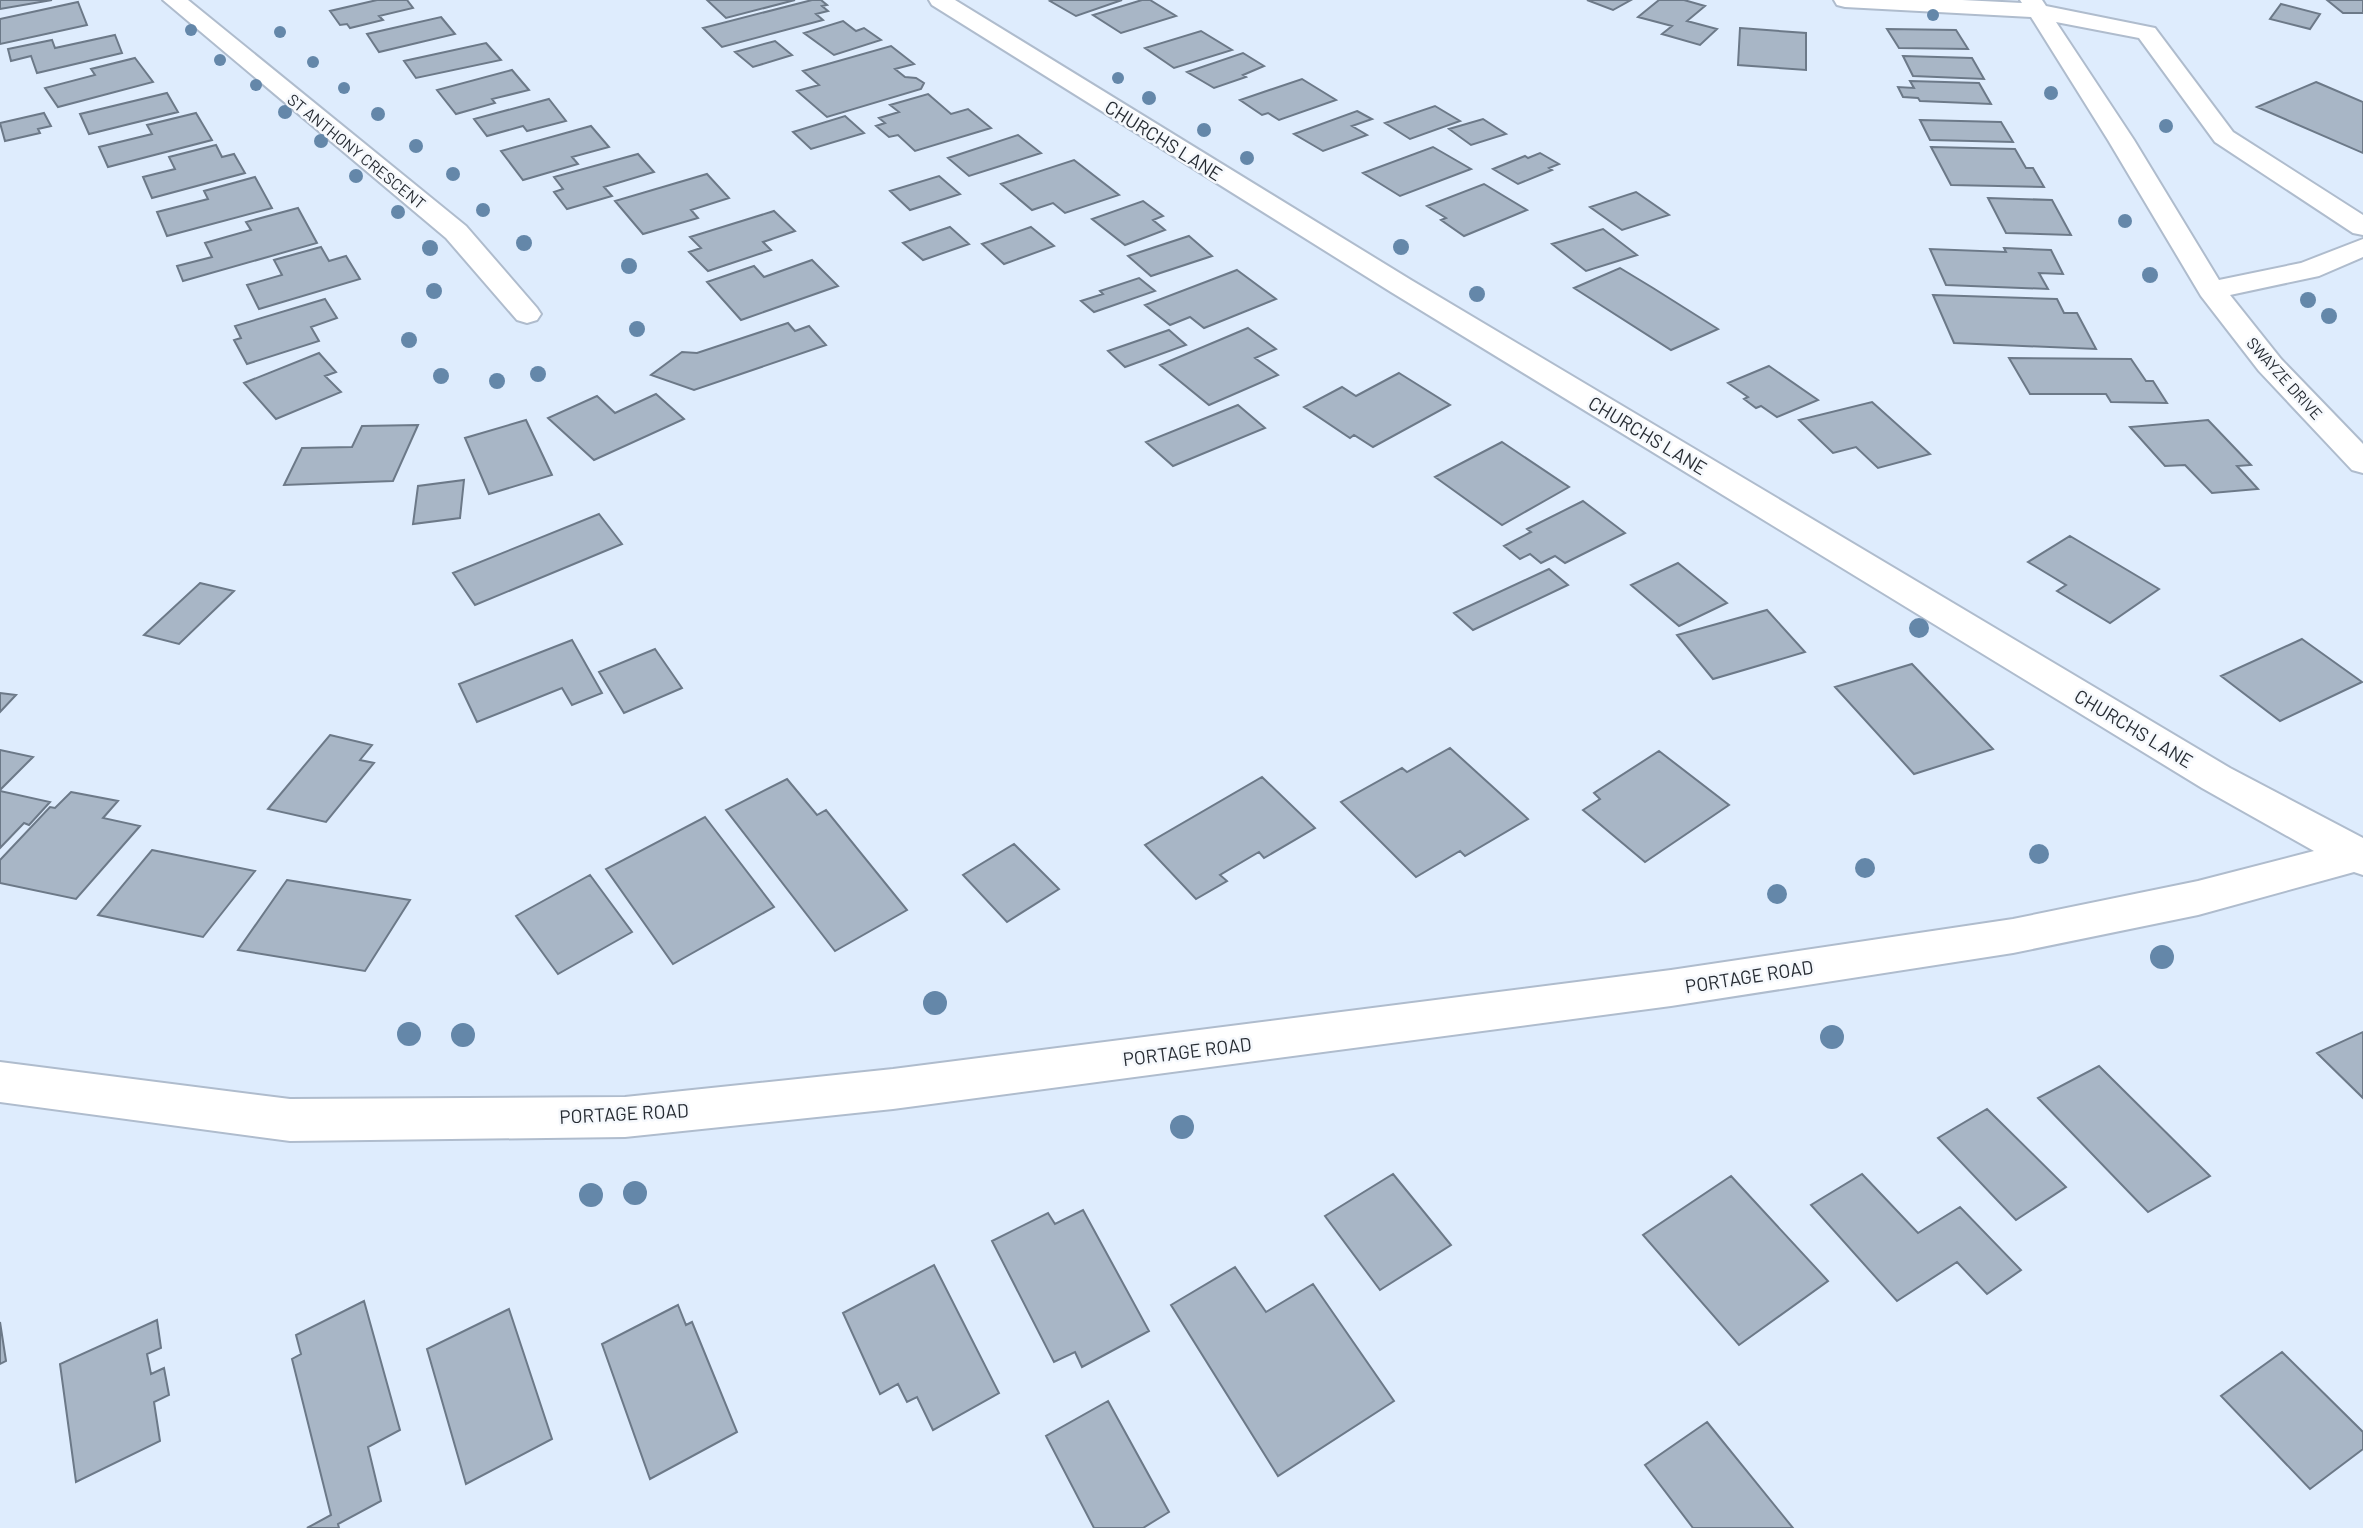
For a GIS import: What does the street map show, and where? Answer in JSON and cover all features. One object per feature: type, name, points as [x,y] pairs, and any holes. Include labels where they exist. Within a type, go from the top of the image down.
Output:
[{"type":"street","name":"ST ANTHONY CRESCENT","points":[[174,0],[456,233],[527,314]]},
{"type":"street","name":"CHURCHS LANE","points":[[940,0],[1412,293],[2204,771],[2361,856]]},
{"type":"street","points":[[1845,0],[2034,5],[2147,33],[2224,137],[2363,227]]},
{"type":"street","name":"SWAYZE DRIVE","points":[[2034,5],[2121,140],[2211,290],[2270,365],[2363,463]]},
{"type":"street","points":[[2211,290],[2309,270],[2363,247]]},
{"type":"street","name":"PORTAGE ROAD","points":[[0,1082],[290,1120],[625,1117],[893,1089],[1671,988],[2013,936],[2198,898],[2361,856]]},
{"type":"building","points":[[0,0],[52,0],[0,9]]},
{"type":"building","points":[[377,0],[407,0],[413,8],[379,16],[383,20],[350,28],[347,24],[340,25],[330,11]]},
{"type":"building","points":[[707,0],[795,0],[726,18]]},
{"type":"building","points":[[821,0],[827,5],[822,6],[828,11],[816,14],[823,20],[722,47],[703,28]]},
{"type":"building","points":[[1122,0],[1076,16],[1050,1]]},
{"type":"building","points":[[1150,0],[1176,16],[1121,33],[1093,15]]},
{"type":"building","points":[[1587,0],[1631,0],[1613,10]]},
{"type":"building","points":[[1659,0],[1684,0],[1705,6],[1687,21],[1717,29],[1700,45],[1662,34],[1672,26],[1638,17]]},
{"type":"building","points":[[2327,0],[2363,0],[2363,13],[2343,13]]},
{"type":"building","points":[[78,2],[87,25],[0,44],[0,19]]},
{"type":"building","points":[[2281,4],[2320,14],[2310,29],[2270,19]]},
{"type":"building","points":[[441,17],[455,34],[379,52],[367,34]]},
{"type":"building","points":[[843,21],[856,31],[864,28],[881,40],[834,55],[804,33]]},
{"type":"building","points":[[1740,28],[1806,33],[1806,70],[1738,65]]},
{"type":"building","points":[[1887,29],[1956,30],[1968,49],[1899,48]]},
{"type":"building","points":[[1201,31],[1232,50],[1174,68],[1145,48]]},
{"type":"building","points":[[115,35],[122,53],[37,73],[31,56],[11,61],[8,49],[52,40],[55,48]]},
{"type":"building","points":[[775,41],[792,55],[753,67],[735,52]]},
{"type":"building","points":[[486,43],[501,60],[416,78],[404,61]]},
{"type":"building","points":[[891,46],[914,64],[895,69],[905,77],[916,78],[924,83],[921,89],[827,117],[797,91],[819,85],[803,71]]},
{"type":"building","points":[[1243,53],[1264,66],[1243,75],[1246,77],[1214,88],[1187,72]]},
{"type":"building","points":[[1903,56],[1972,58],[1984,79],[1913,76]]},
{"type":"building","points":[[135,58],[153,82],[58,107],[45,88],[95,75],[91,69]]},
{"type":"building","points":[[512,70],[529,90],[492,99],[495,103],[456,114],[437,90]]},
{"type":"building","points":[[1302,79],[1336,100],[1279,120],[1268,113],[1262,115],[1240,100]]},
{"type":"building","points":[[1910,81],[1979,83],[1991,104],[1920,101],[1918,98],[1903,97],[1898,87],[1914,88]]},
{"type":"building","points":[[2316,82],[2363,102],[2363,153],[2257,107]]},
{"type":"building","points":[[167,93],[178,112],[89,134],[80,114]]},
{"type":"building","points":[[928,94],[951,114],[968,109],[991,128],[915,151],[898,135],[889,137],[876,126],[885,123],[879,118],[899,112],[890,105]]},
{"type":"building","points":[[549,99],[566,121],[527,131],[523,126],[487,136],[474,119]]},
{"type":"building","points":[[1435,106],[1460,121],[1410,139],[1385,123]]},
{"type":"building","points":[[1357,111],[1372,119],[1352,126],[1367,135],[1323,151],[1294,134]]},
{"type":"building","points":[[44,113],[51,126],[38,129],[40,133],[5,141],[0,123]]},
{"type":"building","points":[[196,113],[212,140],[108,167],[99,147],[152,134],[147,125]]},
{"type":"building","points":[[845,116],[864,133],[811,149],[793,132]]},
{"type":"building","points":[[1483,119],[1506,134],[1471,145],[1449,129]]},
{"type":"building","points":[[1920,120],[2001,122],[2013,142],[1930,140]]},
{"type":"building","points":[[591,126],[609,147],[572,157],[578,164],[523,180],[501,151]]},
{"type":"building","points":[[1018,135],[1041,153],[969,176],[948,158]]},
{"type":"building","points":[[216,145],[222,157],[234,154],[245,173],[152,198],[143,177],[175,169],[169,157]]},
{"type":"building","points":[[1433,147],[1471,169],[1400,196],[1363,173]]},
{"type":"building","points":[[1931,147],[2015,149],[2026,168],[2033,168],[2044,187],[1951,185]]},
{"type":"building","points":[[1540,153],[1559,164],[1549,168],[1552,170],[1518,184],[1493,169],[1525,156],[1528,158]]},
{"type":"building","points":[[638,154],[654,172],[604,187],[612,196],[567,209],[554,192],[563,189],[554,177]]},
{"type":"building","points":[[1074,160],[1119,195],[1065,213],[1053,203],[1032,210],[1001,184]]},
{"type":"building","points":[[707,174],[729,198],[691,210],[698,218],[643,234],[615,201]]},
{"type":"building","points":[[939,176],[960,194],[910,210],[890,191]]},
{"type":"building","points":[[255,177],[272,208],[167,236],[157,212],[208,199],[204,191]]},
{"type":"building","points":[[1484,184],[1527,210],[1464,236],[1441,220],[1446,218],[1427,206]]},
{"type":"building","points":[[1636,192],[1669,215],[1622,230],[1590,207]]},
{"type":"building","points":[[1988,198],[2052,200],[2071,235],[2006,233]]},
{"type":"building","points":[[1143,201],[1163,216],[1153,220],[1165,230],[1125,245],[1092,219]]},
{"type":"building","points":[[298,208],[317,243],[183,281],[177,266],[212,257],[205,243],[251,230],[246,222]]},
{"type":"building","points":[[774,211],[795,231],[763,242],[771,250],[708,271],[689,252],[701,248],[690,237]]},
{"type":"building","points":[[950,227],[969,244],[923,260],[903,243]]},
{"type":"building","points":[[1031,227],[1054,246],[1004,264],[982,244]]},
{"type":"building","points":[[1603,229],[1637,255],[1586,271],[1552,244]]},
{"type":"building","points":[[1189,236],[1212,256],[1151,276],[1128,256]]},
{"type":"building","points":[[321,247],[329,261],[346,256],[360,279],[259,309],[247,285],[282,275],[274,260]]},
{"type":"building","points":[[2004,248],[2051,250],[2063,274],[2039,273],[2048,289],[1946,285],[1930,249],[2006,252]]},
{"type":"building","points":[[812,260],[838,286],[741,320],[707,282],[754,266],[764,277]]},
{"type":"building","points":[[1620,268],[1718,329],[1671,350],[1574,288]]},
{"type":"building","points":[[1237,270],[1276,299],[1204,328],[1190,317],[1170,325],[1145,305]]},
{"type":"building","points":[[1139,278],[1155,291],[1094,312],[1081,301],[1103,294],[1100,291]]},
{"type":"building","points":[[1933,295],[2057,299],[2064,313],[2077,313],[2096,349],[1954,343]]},
{"type":"building","points":[[325,299],[337,318],[311,327],[319,341],[247,364],[234,340],[241,338],[235,326]]},
{"type":"building","points":[[788,323],[795,331],[809,326],[826,345],[694,390],[651,375],[682,352],[697,353]]},
{"type":"building","points":[[1248,328],[1276,349],[1255,358],[1278,375],[1209,405],[1160,365]]},
{"type":"building","points":[[1169,330],[1186,345],[1125,367],[1108,351]]},
{"type":"building","points":[[319,353],[336,372],[325,376],[341,392],[276,419],[244,383]]},
{"type":"building","points":[[2009,358],[2131,359],[2146,381],[2153,381],[2167,403],[2111,402],[2106,394],[2030,394]]},
{"type":"building","points":[[1769,366],[1818,400],[1777,417],[1761,406],[1756,408],[1744,399],[1748,397],[1728,383]]},
{"type":"building","points":[[1399,373],[1450,405],[1373,447],[1354,435],[1350,438],[1304,407],[1342,387],[1356,396]]},
{"type":"building","points":[[656,394],[684,419],[594,460],[548,418],[597,396],[615,413]]},
{"type":"building","points":[[1872,402],[1930,454],[1878,468],[1856,447],[1833,453],[1799,420]]},
{"type":"building","points":[[1238,405],[1265,428],[1173,466],[1146,442]]},
{"type":"building","points":[[526,420],[552,475],[489,494],[465,438]]},
{"type":"building","points":[[2208,420],[2251,465],[2237,466],[2258,489],[2212,493],[2185,465],[2165,466],[2130,427]]},
{"type":"building","points":[[418,425],[393,481],[284,485],[302,448],[352,447],[362,426]]},
{"type":"building","points":[[1502,442],[1569,487],[1502,525],[1435,477]]},
{"type":"building","points":[[464,480],[460,518],[413,524],[418,486]]},
{"type":"building","points":[[1583,501],[1625,533],[1565,563],[1555,556],[1541,563],[1530,554],[1520,559],[1504,546],[1531,532],[1527,529]]},
{"type":"building","points":[[599,514],[622,544],[475,605],[453,573]]},
{"type":"building","points":[[2070,536],[2159,589],[2110,623],[2057,591],[2066,585],[2028,562]]},
{"type":"building","points":[[1678,563],[1727,603],[1679,626],[1631,585]]},
{"type":"building","points":[[1549,569],[1568,585],[1473,630],[1454,613]]},
{"type":"building","points":[[200,583],[234,591],[179,644],[144,635]]},
{"type":"building","points":[[1767,610],[1805,652],[1713,679],[1677,635]]},
{"type":"building","points":[[2302,639],[2362,682],[2280,721],[2221,676]]},
{"type":"building","points":[[572,640],[602,693],[572,705],[562,688],[477,722],[459,684]]},
{"type":"building","points":[[655,649],[682,688],[624,713],[599,672]]},
{"type":"building","points":[[1912,664],[1993,749],[1914,774],[1835,687]]},
{"type":"building","points":[[0,693],[16,695],[0,712]]},
{"type":"building","points":[[330,735],[372,745],[360,760],[374,763],[326,822],[268,809]]},
{"type":"building","points":[[1450,748],[1528,819],[1465,856],[1460,851],[1416,877],[1341,802],[1402,768],[1407,772]]},
{"type":"building","points":[[0,750],[33,757],[0,790]]},
{"type":"building","points":[[1659,751],[1729,805],[1645,862],[1583,810],[1600,799],[1594,793]]},
{"type":"building","points":[[1262,777],[1315,828],[1264,858],[1259,852],[1220,875],[1227,881],[1196,899],[1145,845]]},
{"type":"building","points":[[787,779],[817,815],[826,810],[907,910],[835,951],[726,810]]},
{"type":"building","points":[[0,791],[50,802],[29,825],[24,823],[0,848]]},
{"type":"building","points":[[71,792],[118,801],[103,818],[140,826],[76,899],[0,883],[0,860],[50,807],[55,808]]},
{"type":"building","points":[[705,817],[774,907],[673,964],[606,869]]},
{"type":"building","points":[[1014,844],[1059,889],[1007,922],[963,875]]},
{"type":"building","points":[[152,850],[255,871],[203,937],[98,915]]},
{"type":"building","points":[[590,875],[632,932],[558,974],[516,916]]},
{"type":"building","points":[[287,880],[410,900],[365,971],[238,950]]},
{"type":"building","points":[[2363,1032],[2363,1098],[2317,1053]]},
{"type":"building","points":[[2099,1066],[2210,1176],[2148,1212],[2038,1098]]},
{"type":"building","points":[[1987,1109],[2066,1187],[2016,1220],[1938,1138]]},
{"type":"building","points":[[1393,1174],[1451,1245],[1380,1290],[1325,1216]]},
{"type":"building","points":[[1862,1174],[1918,1233],[1960,1207],[2021,1270],[1987,1294],[1957,1262],[1897,1301],[1811,1205]]},
{"type":"building","points":[[1731,1176],[1828,1281],[1739,1345],[1643,1235]]},
{"type":"building","points":[[1083,1210],[1149,1331],[1082,1367],[1075,1352],[1054,1362],[992,1241],[1048,1213],[1055,1224]]},
{"type":"building","points":[[934,1265],[999,1393],[933,1430],[917,1397],[907,1402],[898,1384],[880,1394],[843,1313]]},
{"type":"building","points":[[1235,1267],[1266,1312],[1313,1284],[1394,1401],[1278,1476],[1171,1305]]},
{"type":"building","points":[[364,1301],[400,1430],[368,1447],[381,1501],[338,1524],[339,1528],[307,1528],[331,1515],[292,1359],[301,1354],[296,1335]]},
{"type":"building","points":[[678,1305],[686,1325],[692,1322],[737,1432],[650,1479],[602,1344]]},
{"type":"building","points":[[509,1309],[552,1439],[466,1484],[427,1349]]},
{"type":"building","points":[[157,1320],[161,1348],[147,1354],[151,1374],[164,1368],[169,1395],[154,1402],[160,1441],[76,1482],[60,1364]]},
{"type":"building","points":[[0,1322],[6,1361],[0,1364]]},
{"type":"building","points":[[2282,1352],[2363,1432],[2363,1449],[2310,1489],[2221,1396]]},
{"type":"building","points":[[1108,1401],[1169,1512],[1143,1528],[1094,1528],[1046,1436]]},
{"type":"building","points":[[1707,1422],[1793,1528],[1693,1528],[1645,1465]]}]
